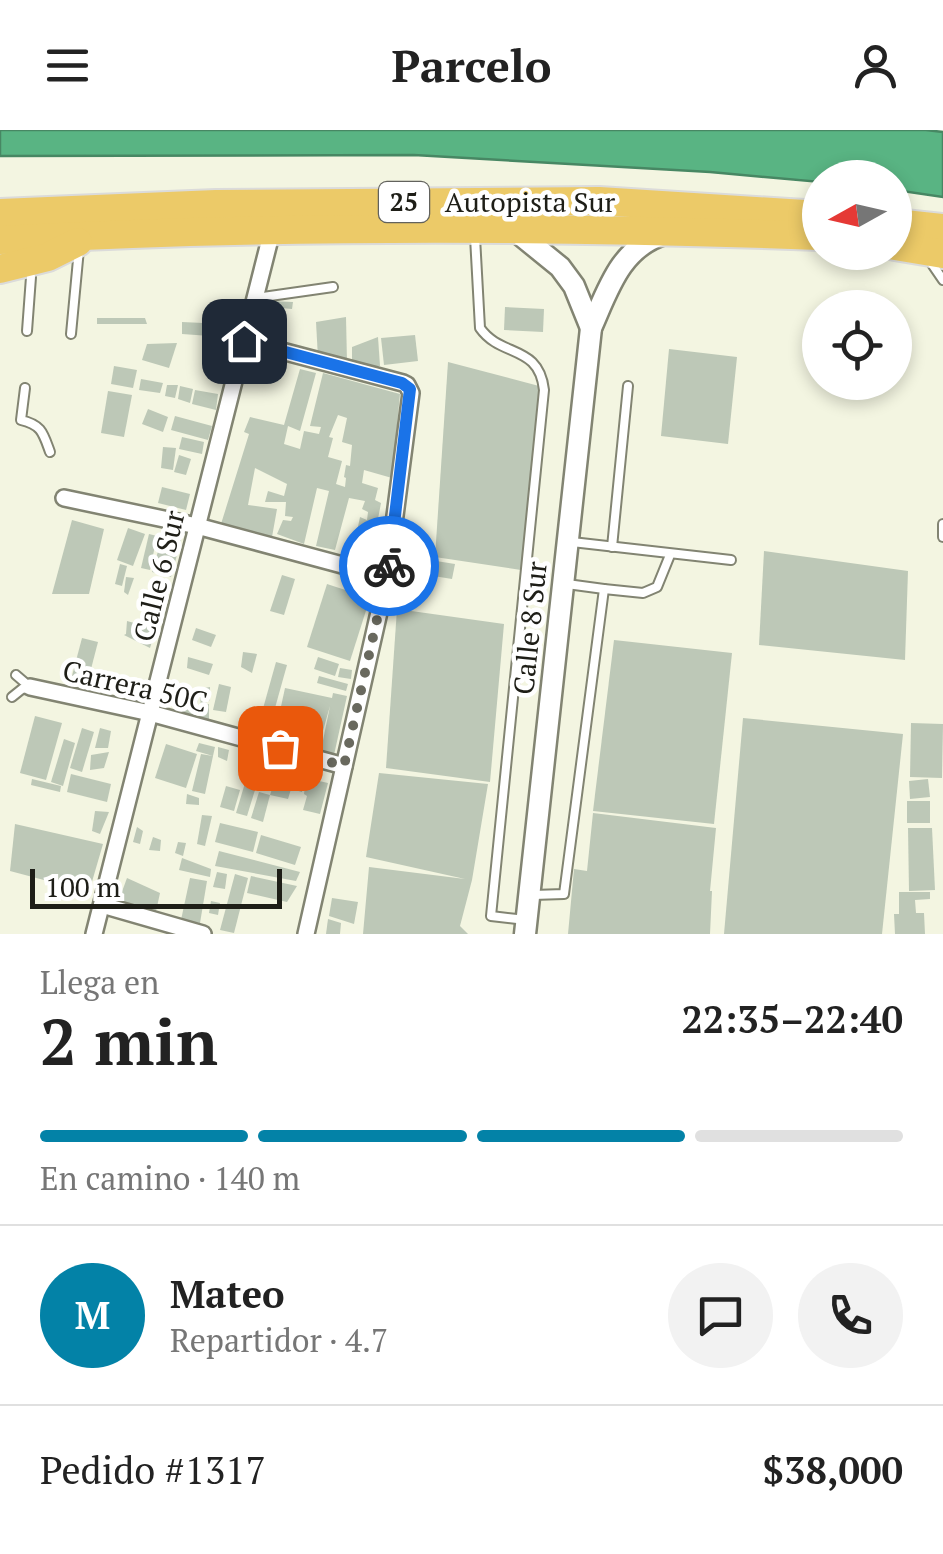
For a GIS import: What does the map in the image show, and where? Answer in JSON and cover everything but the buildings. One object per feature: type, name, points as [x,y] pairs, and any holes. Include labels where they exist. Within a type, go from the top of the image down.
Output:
[{"type":"highway","name":"Autopista Sur","points":[[0,214],[216,204],[598,201],[802,214]]},
{"type":"highway","points":[[598,201],[802,232]]},
{"type":"highway","name":"Autopista Sur","points":[[0,240],[272,230],[474,228],[802,234]]},
{"type":"highway","points":[[912,231],[939,244]]},
{"type":"highway","points":[[0,286],[88,238]]},
{"type":"highway","points":[[912,245],[939,244]]},
{"type":"highway","points":[[0,269],[40,267]]},
{"type":"street","name":"Calle 8 Sur","points":[[512,228],[560,268],[574,286],[590,328]]},
{"type":"street","name":"Calle 6 Sur","points":[[94,934],[272,230]]},
{"type":"street","name":"Calle 8 Sur","points":[[526,927],[590,328],[620,265],[649,239],[675,230]]},
{"type":"street","points":[[244,341],[402,383],[411,393],[388,577],[306,934]]},
{"type":"street","points":[[64,498],[198,526],[388,577]]},
{"type":"street","name":"Carrera 50C","points":[[30,687],[150,713],[344,766]]},
{"type":"street","points":[[102,905],[203,934]]},
{"type":"lane","points":[[474,228],[480,328],[486,336],[536,364],[544,390],[491,916],[526,927]]},
{"type":"lane","points":[[71,334],[88,238]]},
{"type":"lane","points":[[939,244],[933,267],[943,280]]},
{"type":"lane","points":[[28,331],[40,267]]},
{"type":"lane","points":[[256,298],[333,287]]},
{"type":"lane","points":[[612,546],[628,386]]},
{"type":"lane","points":[[25,388],[21,420],[35,424],[50,452]]},
{"type":"lane","points":[[943,524],[943,537]]},
{"type":"lane","points":[[568,542],[731,560]]},
{"type":"lane","points":[[563,584],[643,593],[657,587],[670,555]]},
{"type":"lane","points":[[529,894],[564,894],[604,589]]},
{"type":"lane","points":[[16,674],[30,687]]},
{"type":"lane","points":[[12,697],[30,687]]},
{"type":"shaded area","points":[[0,130],[926,130],[943,132],[943,197],[912,192],[912,160],[802,160],[802,180],[414,155],[0,156]]},
{"type":"way so far","points":[[280,748],[344,766],[389,566]]},
{"type":"route","points":[[244,341],[402,383],[410,389],[389,566]]}]
